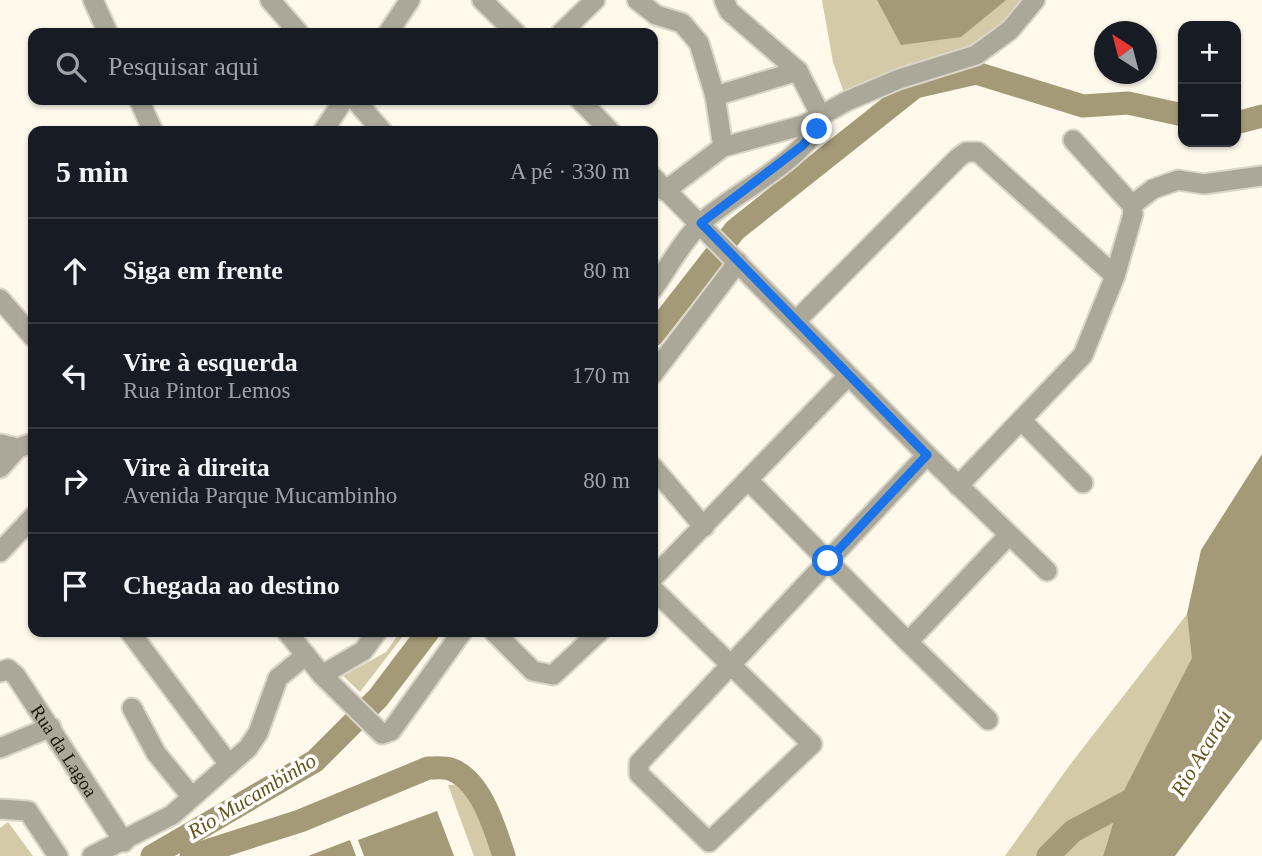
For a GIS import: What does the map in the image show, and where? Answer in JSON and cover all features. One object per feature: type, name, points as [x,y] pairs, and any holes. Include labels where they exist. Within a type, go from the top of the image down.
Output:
[{"type":"street","points":[[93,0],[106,28]]},
{"type":"street","points":[[270,0],[295,28]]},
{"type":"street","points":[[391,28],[410,0]]},
{"type":"street","points":[[482,0],[511,28]]},
{"type":"street","points":[[566,28],[595,0]]},
{"type":"street","points":[[636,0],[656,15],[673,18],[691,31],[703,52],[715,96],[723,147]]},
{"type":"street","points":[[658,283],[706,230],[802,146],[817,129],[798,72],[729,11],[724,0]]},
{"type":"street","points":[[1035,0],[1010,30],[976,55],[899,79],[813,120],[723,147],[659,184],[958,486],[1047,571]]},
{"type":"street","points":[[715,96],[798,72]]},
{"type":"street","points":[[141,105],[151,126]]},
{"type":"street","points":[[326,126],[341,105]]},
{"type":"street","points":[[359,105],[378,126]]},
{"type":"street","points":[[585,105],[605,126]]},
{"type":"street","points":[[958,486],[1083,355],[1115,276],[1133,214],[1132,205],[1073,139]]},
{"type":"street","points":[[796,321],[958,158],[972,151],[978,152],[1115,276]]},
{"type":"street","points":[[1132,205],[1153,189],[1178,180],[1204,184],[1262,176]]},
{"type":"street","points":[[658,367],[735,259]]},
{"type":"street","points":[[0,299],[28,331]]},
{"type":"street","points":[[658,573],[848,376]]},
{"type":"street","points":[[1022,421],[1083,483]]},
{"type":"street","points":[[0,468],[17,445]]},
{"type":"street","points":[[658,594],[732,665],[812,744],[709,842],[636,769],[732,665],[828,561],[927,455]]},
{"type":"street","points":[[658,473],[704,527]]},
{"type":"street","points":[[749,481],[988,720]]},
{"type":"street","points":[[0,552],[28,525]]},
{"type":"street","points":[[908,642],[1009,535]]},
{"type":"street","points":[[134,637],[228,763]]},
{"type":"street","points":[[291,637],[322,675],[379,732],[391,731],[458,637]]},
{"type":"street","points":[[322,675],[363,651],[373,637]]},
{"type":"street","points":[[499,637],[533,671],[543,675],[553,675],[594,637]]},
{"type":"street","points":[[92,856],[124,842],[172,815],[254,741],[278,678],[306,655]]},
{"type":"street","name":"Rua da Lagoa","points":[[0,672],[8,669],[16,676],[124,842]]},
{"type":"street","points":[[132,708],[156,753],[191,796]]},
{"type":"street","points":[[0,748],[51,727]]},
{"type":"street","points":[[0,808],[28,811],[58,856]]},
{"type":"shaded area","points":[[822,0],[1035,0],[1010,30],[847,101],[833,62]]},
{"type":"shaded area","points":[[1187,614],[1193,658],[1122,794],[1103,856],[1005,856],[1069,766]]},
{"type":"shaded area","points":[[396,637],[402,637],[360,692],[343,676],[386,652]]},
{"type":"shaded area","points":[[470,784],[490,812],[504,856],[474,856],[448,785]]},
{"type":"shaded area","points":[[8,822],[33,856],[0,856],[0,828]]},
{"type":"water","points":[[877,0],[1006,0],[961,37],[901,45]]},
{"type":"water","name":"Rio Acaraú","points":[[1262,454],[1262,739],[1175,856],[1103,856],[1122,794],[1192,658],[1187,614],[1201,550]]},
{"type":"water","points":[[437,811],[454,856],[364,856],[358,840]]},
{"type":"water","points":[[350,840],[356,856],[308,856]]},
{"type":"waterway","name":"Rio Mucambinho","points":[[658,329],[735,230],[915,87],[976,73],[1083,106],[1128,103],[1178,114]]},
{"type":"waterway","name":"Rio Mucambinho","points":[[1241,122],[1262,116]]},
{"type":"waterway","name":"Rio Mucambinho","points":[[152,856],[315,761],[378,698],[424,637]]},
{"type":"waterway","points":[[191,856],[300,821],[428,768],[450,769],[470,783],[485,806],[504,856]]},
{"type":"waterway","points":[[1048,856],[1073,831],[1144,793]]},
{"type":"route","points":[[817,129],[802,146],[701,223],[927,455],[828,561]]}]
